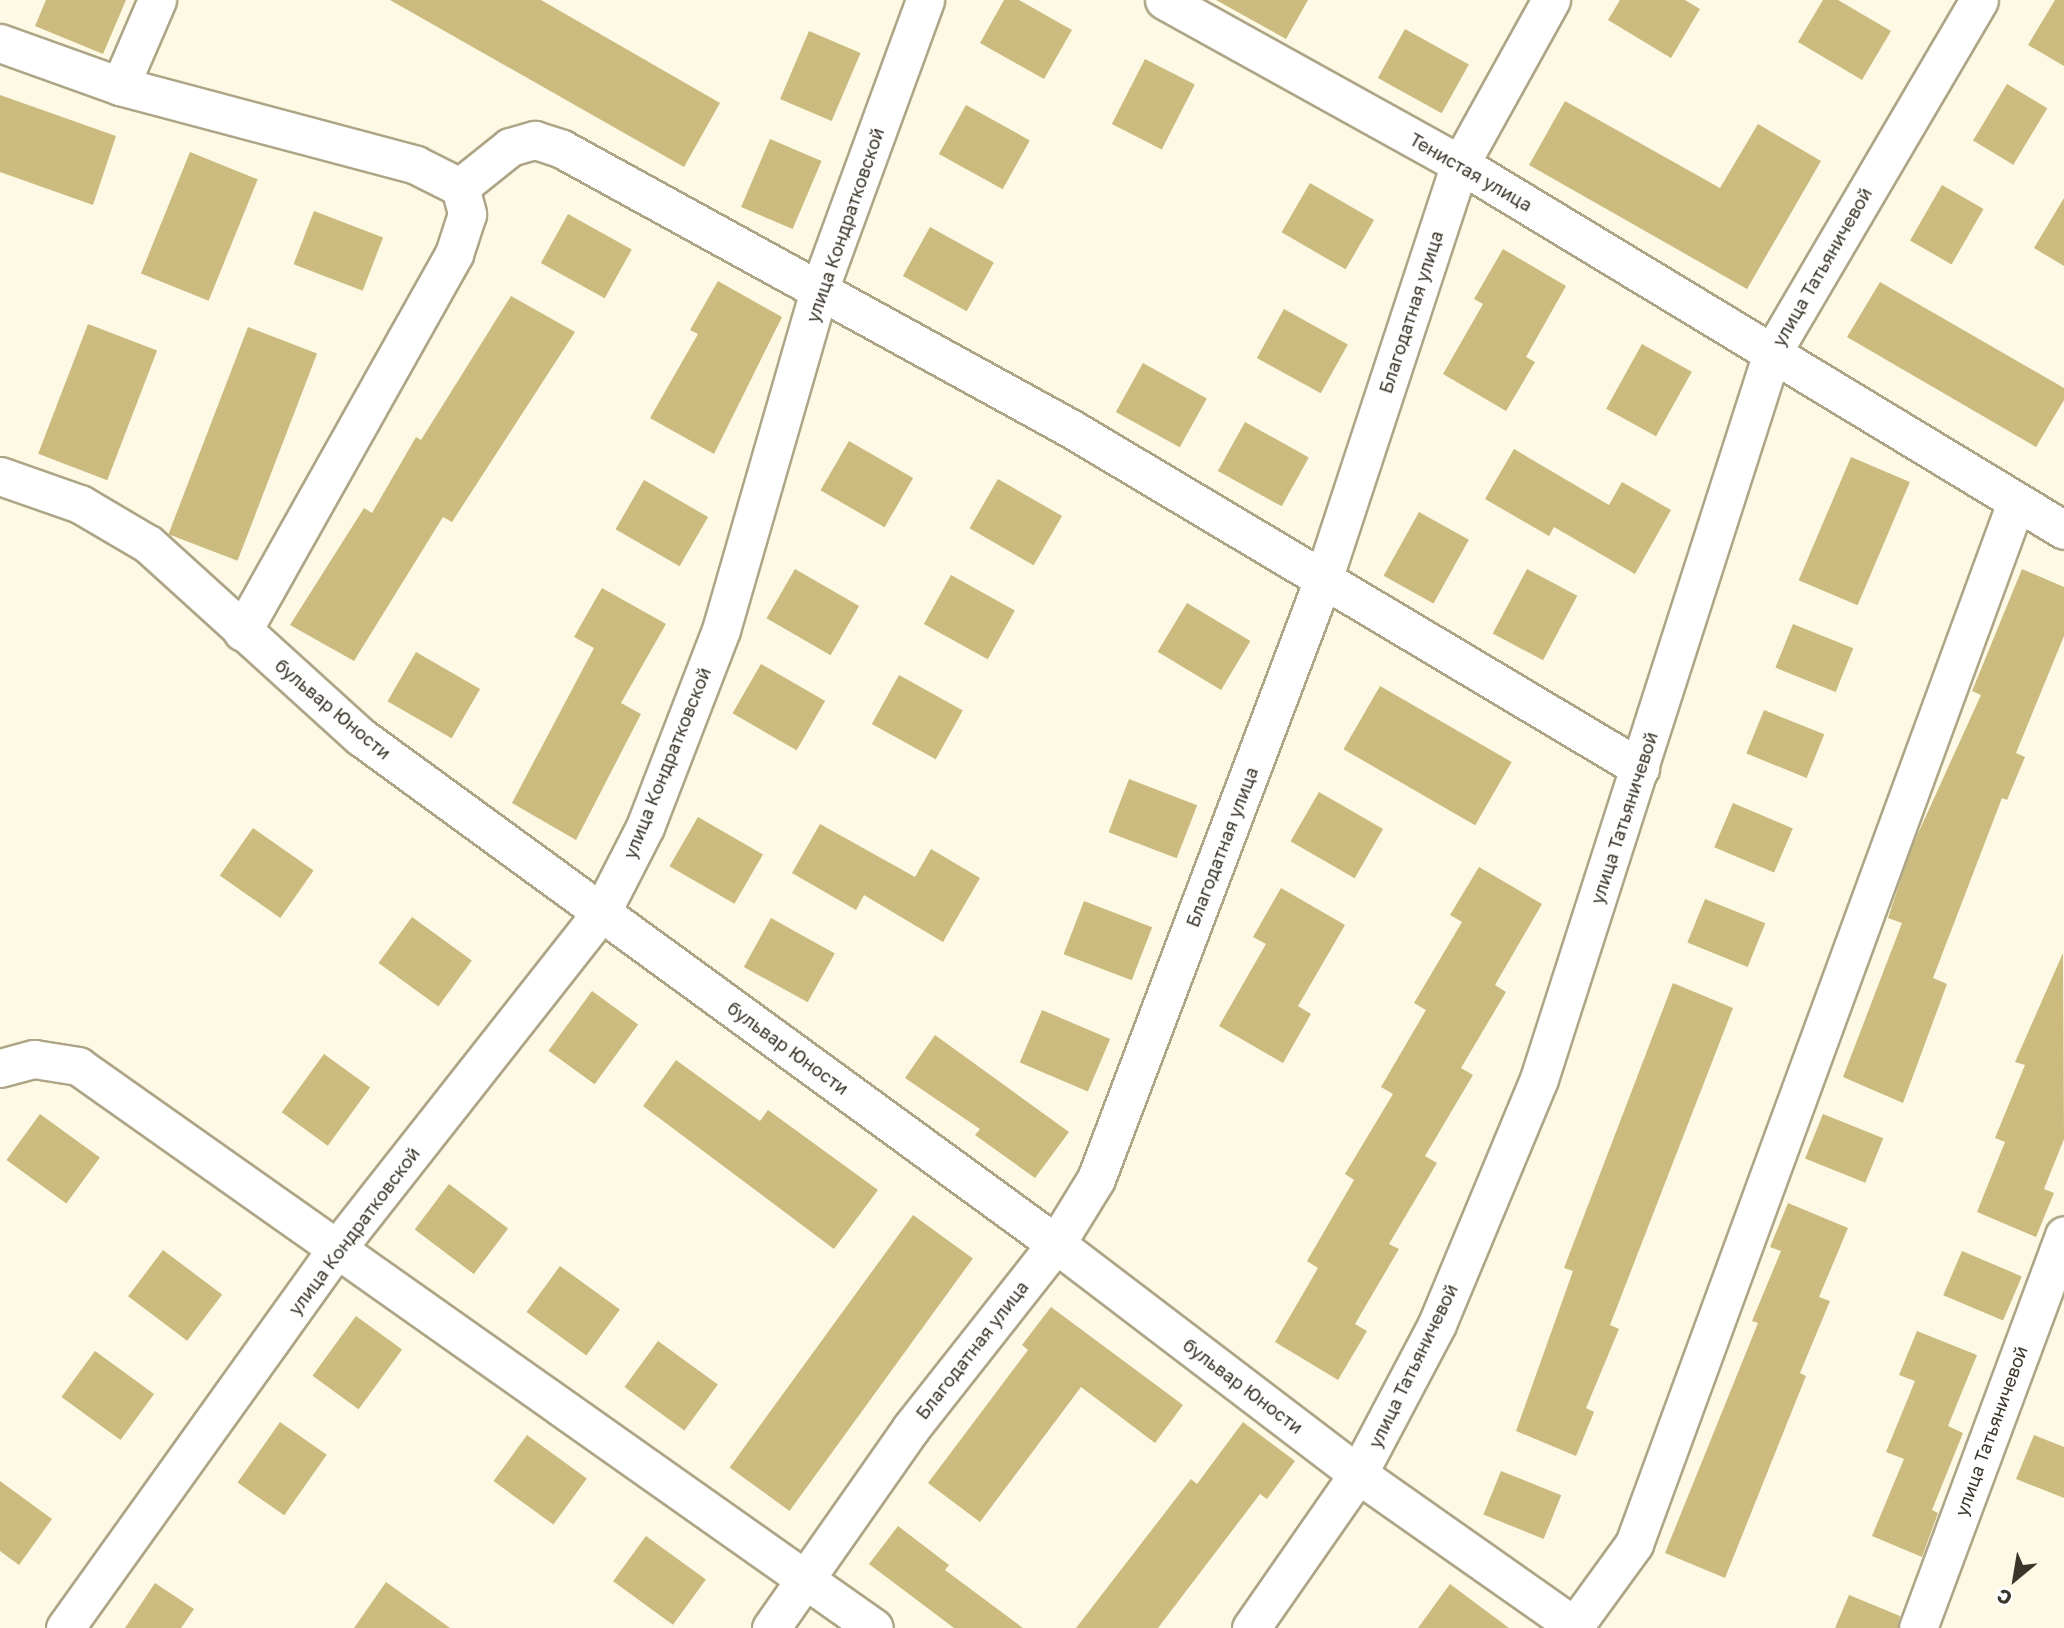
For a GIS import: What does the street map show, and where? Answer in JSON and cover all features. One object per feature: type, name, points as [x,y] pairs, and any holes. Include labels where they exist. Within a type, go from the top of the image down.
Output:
[{"type":"street","points":[[120,86],[157,0]]},
{"type":"street","name":"улица Кондратковской","points":[[65,1628],[338,1247],[602,911],[645,827],[721,630],[819,290],[926,0]]},
{"type":"street","name":"Тенистая улица","points":[[1164,0],[1460,164],[1772,353],[2015,505],[2064,530]]},
{"type":"street","name":"Благодатная улица","points":[[771,1628],[804,1575],[1056,1244],[1096,1179],[1324,577],[1460,164],[1551,0]]},
{"type":"street","name":"улица Татьяничевой","points":[[1251,1628],[1359,1474],[1437,1324],[1539,1079],[1772,353],[1979,0]]},
{"type":"street","points":[[0,43],[120,86],[416,165],[460,187],[467,214],[454,254],[242,632]]},
{"type":"street","points":[[460,187],[510,147],[535,140],[819,290],[1324,577],[1640,768]]},
{"type":"street","name":"бульвар Юности","points":[[0,476],[80,504],[148,544],[361,737],[1056,1244],[1359,1474],[1575,1628]]},
{"type":"street","points":[[1575,1628],[1634,1544],[2015,505]]},
{"type":"street","points":[[0,1068],[34,1059],[78,1066],[804,1575],[874,1628]]},
{"type":"street","name":"улица Татьяничевой","points":[[1918,1628],[2064,1235]]},
{"type":"building","points":[[46,0],[126,0],[103,54],[35,26]]},
{"type":"building","points":[[390,0],[541,0],[720,103],[684,167]]},
{"type":"building","points":[[1004,0],[1019,0],[1072,30],[1044,79],[980,43]]},
{"type":"building","points":[[1216,0],[1308,0],[1286,39]]},
{"type":"building","points":[[1620,0],[1685,0],[1700,9],[1671,58],[1608,20]]},
{"type":"building","points":[[1823,0],[1838,0],[1891,31],[1862,80],[1798,42]]},
{"type":"building","points":[[2055,0],[2064,0],[2064,66],[2028,45]]},
{"type":"building","points":[[1405,29],[1469,64],[1442,113],[1378,78]]},
{"type":"building","points":[[809,31],[861,53],[832,121],[780,99]]},
{"type":"building","points":[[1145,59],[1195,84],[1162,149],[1112,124]]},
{"type":"building","points":[[2007,84],[2047,108],[2013,165],[1973,141]]},
{"type":"building","points":[[0,95],[116,136],[93,205],[0,172]]},
{"type":"building","points":[[1565,101],[1720,188],[1758,124],[1821,161],[1747,289],[1529,165]]},
{"type":"building","points":[[966,105],[1030,140],[1003,189],[939,154]]},
{"type":"building","points":[[770,139],[822,161],[793,229],[741,207]]},
{"type":"building","points":[[190,152],[258,179],[209,301],[141,273]]},
{"type":"building","points":[[1310,183],[1374,220],[1346,269],[1282,232]]},
{"type":"building","points":[[1942,185],[1984,209],[1952,264],[1910,240]]},
{"type":"building","points":[[2064,198],[2064,266],[2034,248]]},
{"type":"building","points":[[314,211],[383,238],[363,291],[294,264]]},
{"type":"building","points":[[568,214],[632,249],[605,298],[541,263]]},
{"type":"building","points":[[930,227],[994,262],[967,311],[903,276]]},
{"type":"building","points":[[1503,249],[1566,286],[1526,357],[1535,362],[1506,411],[1443,374],[1483,304],[1474,299]]},
{"type":"building","points":[[718,281],[782,317],[714,454],[650,418],[698,334],[690,330]]},
{"type":"building","points":[[1880,282],[2064,388],[2064,400],[2036,447],[1847,337]]},
{"type":"building","points":[[511,296],[575,332],[452,522],[443,517],[354,661],[290,625],[364,508],[372,513],[416,437],[421,440]]},
{"type":"building","points":[[1284,309],[1348,344],[1321,393],[1257,358]]},
{"type":"building","points":[[88,324],[157,351],[107,480],[38,454]]},
{"type":"building","points":[[248,327],[317,354],[238,561],[168,534]]},
{"type":"building","points":[[1642,344],[1692,372],[1656,436],[1606,409]]},
{"type":"building","points":[[1143,363],[1207,398],[1180,447],[1116,412]]},
{"type":"building","points":[[1245,422],[1309,457],[1282,506],[1218,471]]},
{"type":"building","points":[[849,441],[913,478],[885,527],[820,490]]},
{"type":"building","points":[[1514,449],[1609,505],[1622,482],[1671,510],[1635,574],[1554,527],[1549,536],[1485,499]]},
{"type":"building","points":[[1851,457],[1910,482],[1858,605],[1799,580]]},
{"type":"building","points":[[998,479],[1062,516],[1034,565],[970,528]]},
{"type":"building","points":[[644,480],[708,517],[680,566],[616,529]]},
{"type":"building","points":[[1419,512],[1469,540],[1433,603],[1384,576]]},
{"type":"building","points":[[795,569],[859,606],[831,655],[766,618]]},
{"type":"building","points":[[1527,569],[1577,596],[1543,660],[1493,633]]},
{"type":"building","points":[[2022,569],[2064,587],[2064,636],[2016,753],[2025,757],[2007,800],[2002,798],[1933,978],[1947,984],[1903,1103],[1843,1077],[1902,923],[1888,918],[1910,851],[1981,695],[1972,691]]},
{"type":"building","points":[[951,575],[1015,610],[988,659],[924,624]]},
{"type":"building","points":[[602,588],[666,624],[621,703],[641,714],[576,840],[512,803],[594,648],[574,637]]},
{"type":"building","points":[[1187,603],[1250,641],[1221,690],[1158,652]]},
{"type":"building","points":[[1793,624],[1853,648],[1836,692],[1775,668]]},
{"type":"building","points":[[416,652],[480,689],[452,738],[388,701]]},
{"type":"building","points":[[761,664],[825,701],[797,750],[732,713]]},
{"type":"building","points":[[899,675],[963,710],[936,759],[872,724]]},
{"type":"building","points":[[1380,686],[1512,762],[1475,825],[1344,749]]},
{"type":"building","points":[[1764,710],[1824,734],[1807,778],[1746,754]]},
{"type":"building","points":[[1129,779],[1197,805],[1177,858],[1109,832]]},
{"type":"building","points":[[1319,792],[1383,829],[1355,878],[1290,841]]},
{"type":"building","points":[[1733,803],[1793,828],[1774,873],[1714,847]]},
{"type":"building","points":[[698,817],[763,854],[734,904],[670,866]]},
{"type":"building","points":[[820,824],[915,877],[931,849],[980,878],[943,942],[864,895],[856,910],[792,873]]},
{"type":"building","points":[[253,828],[314,870],[280,918],[220,876]]},
{"type":"building","points":[[1479,867],[1542,904],[1495,985],[1506,992],[1461,1068],[1473,1075],[1425,1156],[1437,1163],[1389,1244],[1399,1249],[1355,1324],[1367,1331],[1338,1380],[1275,1342],[1318,1268],[1307,1261],[1354,1180],[1345,1174],[1393,1094],[1381,1087],[1426,1010],[1414,1003],[1462,922],[1450,915]]},
{"type":"building","points":[[1281,888],[1345,925],[1298,1006],[1311,1014],[1283,1063],[1219,1026],[1266,944],[1253,937]]},
{"type":"building","points":[[1705,899],[1765,923],[1748,967],[1687,943]]},
{"type":"building","points":[[1084,901],[1152,927],[1132,980],[1064,954]]},
{"type":"building","points":[[412,917],[472,960],[438,1007],[378,963]]},
{"type":"building","points":[[771,918],[835,953],[808,1002],[744,967]]},
{"type":"building","points":[[2063,953],[2064,1139],[2044,1189],[2054,1193],[2036,1237],[1977,1212],[2005,1142],[1995,1138],[2025,1065],[2015,1062]]},
{"type":"building","points":[[1673,983],[1733,1008],[1610,1325],[1619,1329],[1586,1408],[1594,1412],[1576,1456],[1516,1431],[1573,1271],[1564,1268]]},
{"type":"building","points":[[592,991],[638,1025],[595,1084],[549,1051]]},
{"type":"building","points":[[1042,1010],[1110,1039],[1088,1091],[1020,1062]]},
{"type":"building","points":[[935,1035],[1069,1132],[1035,1178],[975,1135],[980,1129],[905,1078]]},
{"type":"building","points":[[324,1054],[370,1088],[328,1146],[282,1112]]},
{"type":"building","points":[[676,1060],[760,1121],[768,1110],[878,1190],[834,1249],[643,1106]]},
{"type":"building","points":[[40,1114],[100,1157],[66,1204],[6,1160]]},
{"type":"building","points":[[1823,1114],[1883,1138],[1865,1183],[1805,1159]]},
{"type":"building","points":[[449,1184],[508,1229],[474,1274],[415,1230]]},
{"type":"building","points":[[1788,1203],[1848,1228],[1819,1297],[1830,1301],[1800,1373],[1806,1376],[1725,1578],[1665,1553],[1758,1323],[1752,1321],[1781,1251],[1770,1247]]},
{"type":"building","points":[[913,1215],[973,1258],[789,1511],[730,1467]]},
{"type":"building","points":[[163,1250],[222,1295],[187,1341],[128,1296]]},
{"type":"building","points":[[1962,1251],[2022,1276],[2003,1321],[1943,1295]]},
{"type":"building","points":[[560,1266],[620,1309],[586,1356],[526,1312]]},
{"type":"building","points":[[1051,1307],[1183,1405],[1155,1443],[1081,1387],[980,1522],[928,1483],[1028,1350],[1022,1345]]},
{"type":"building","points":[[356,1316],[402,1350],[359,1409],[313,1376]]},
{"type":"building","points":[[1917,1331],[1977,1355],[1948,1426],[1963,1433],[1932,1510],[1938,1513],[1922,1557],[1872,1536],[1904,1459],[1886,1452],[1915,1381],[1899,1375]]},
{"type":"building","points":[[658,1341],[718,1384],[684,1431],[624,1387]]},
{"type":"building","points":[[95,1351],[154,1394],[121,1440],[61,1397]]},
{"type":"building","points":[[280,1422],[327,1455],[284,1515],[238,1483]]},
{"type":"building","points":[[1243,1422],[1295,1461],[1267,1499],[1260,1494],[1158,1628],[1076,1628],[1191,1479],[1197,1484]]},
{"type":"building","points":[[527,1435],[587,1478],[553,1525],[493,1481]]},
{"type":"building","points":[[2034,1435],[2064,1447],[2064,1498],[2016,1479]]},
{"type":"building","points":[[1501,1471],[1561,1495],[1544,1539],[1483,1515]]},
{"type":"building","points":[[0,1481],[52,1519],[19,1565],[0,1551]]},
{"type":"building","points":[[898,1526],[949,1565],[945,1570],[1023,1628],[954,1628],[869,1564]]},
{"type":"building","points":[[646,1536],[706,1579],[673,1625],[613,1581]]},
{"type":"building","points":[[386,1582],[450,1628],[354,1628]]},
{"type":"building","points":[[155,1583],[194,1609],[181,1628],[125,1628]]},
{"type":"building","points":[[1450,1584],[1509,1628],[1418,1628]]},
{"type":"building","points":[[1849,1595],[1900,1616],[1898,1628],[1835,1628]]}]
